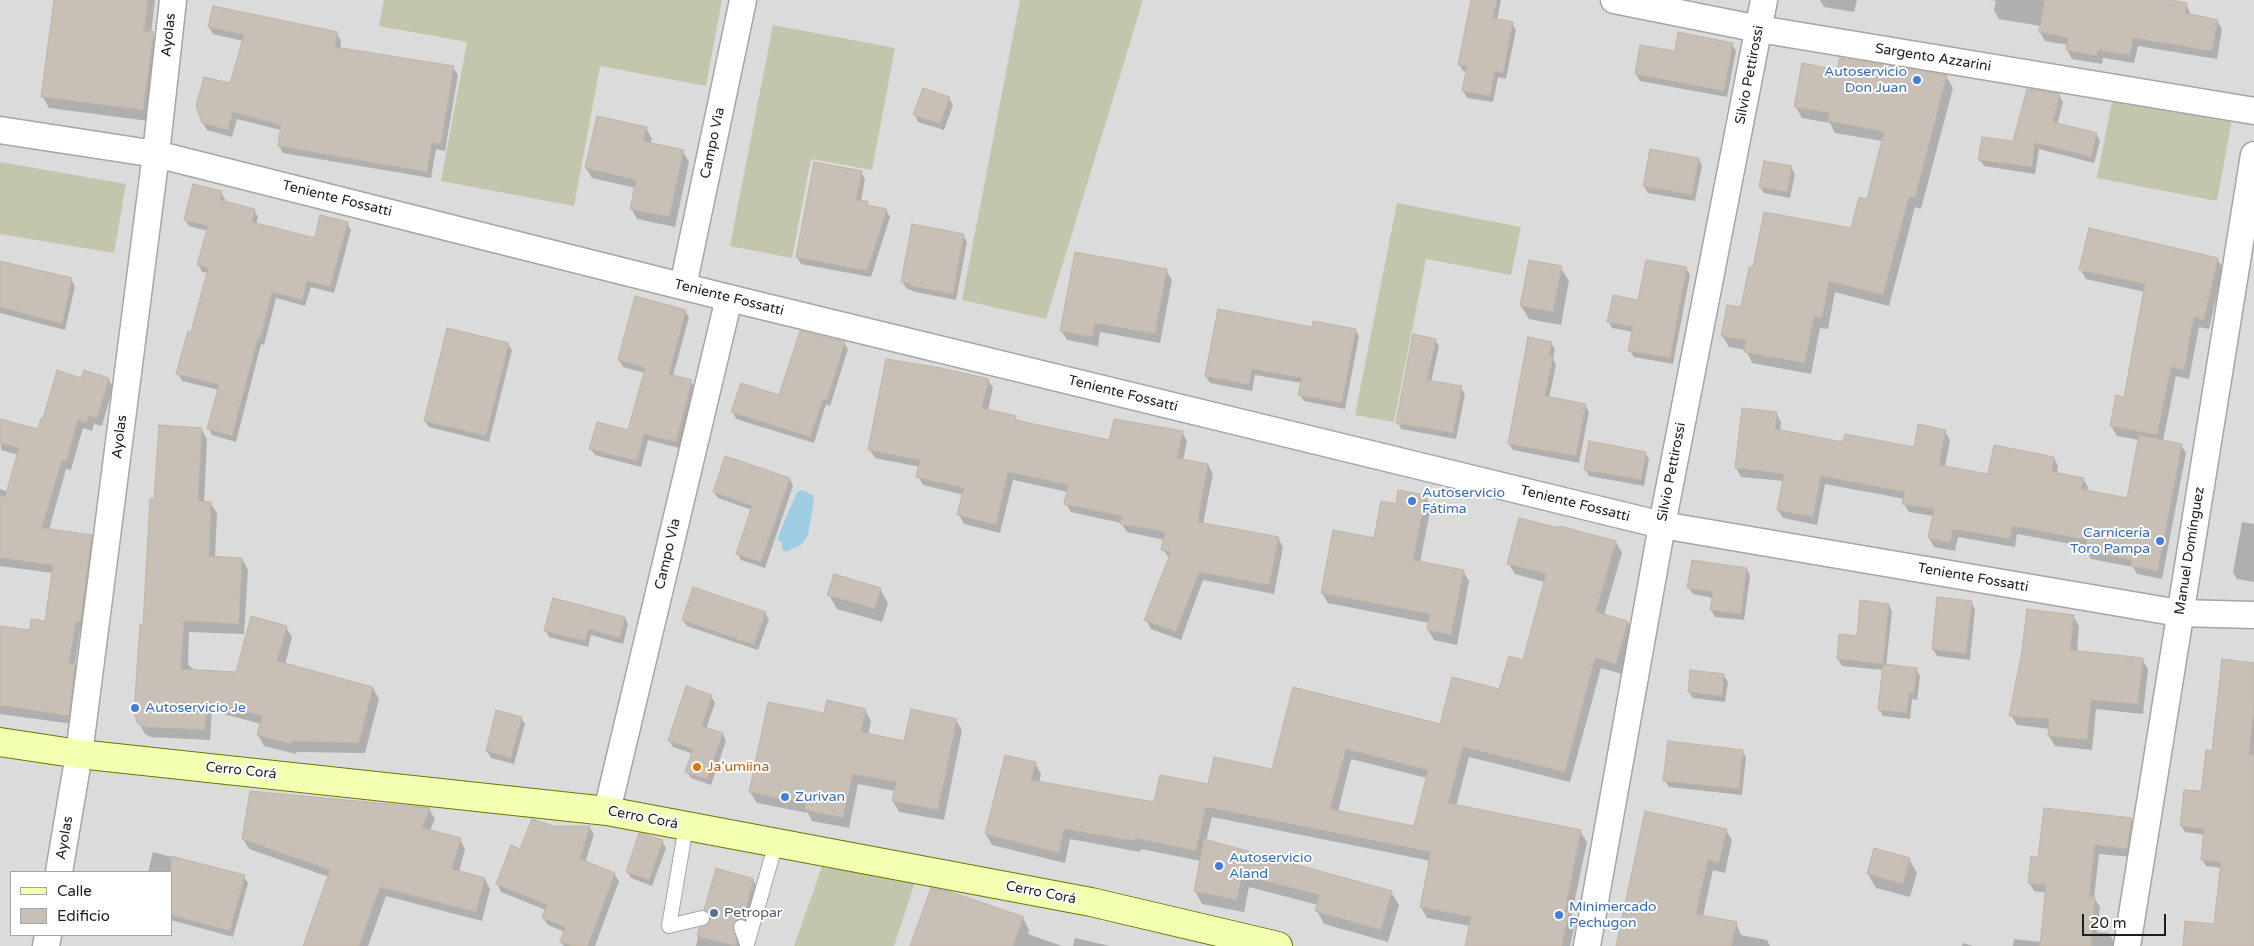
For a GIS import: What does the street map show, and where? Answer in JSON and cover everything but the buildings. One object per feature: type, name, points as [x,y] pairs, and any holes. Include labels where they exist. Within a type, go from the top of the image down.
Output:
[{"type":"street","name":"Ayolas","points":[[59,871],[79,754],[156,154],[173,0]]},
{"type":"street","name":"Campo Vìa","points":[[683,286],[743,0]]},
{"type":"street","name":"Sargento Azzarini","points":[[1614,0],[1759,29],[2254,111]]},
{"type":"street","name":"Silvio Pettirossi","points":[[1587,946],[1662,525],[1764,0]]},
{"type":"street","name":"Teniente Fossatti","points":[[0,130],[156,154],[729,298],[1662,525],[2179,613],[2254,615]]},
{"type":"street","name":"Manuel Domínguez","points":[[2126,946],[2254,155]]},
{"type":"street","name":"Campo Vìa","points":[[607,811],[729,298]]},
{"type":"street","name":"Cerro Corá","points":[[0,742],[79,754],[607,811],[1091,902],[1278,946]]},
{"type":"lane","points":[[686,826],[669,926],[702,918]]},
{"type":"lane","points":[[741,927],[747,944],[776,843]]},
{"type":"shaded area","points":[[0,0],[2254,0],[2254,946],[0,946]]},
{"type":"shaded area","points":[[384,0],[722,0],[706,86],[600,66],[574,206],[441,181],[467,42],[379,26]]},
{"type":"shaded area","points":[[1020,0],[1143,0],[1046,319],[962,300]]},
{"type":"shaded area","points":[[773,25],[895,48],[872,170],[811,159],[792,258],[730,246]]},
{"type":"shaded area","points":[[2114,91],[2233,114],[2217,201],[2097,178]]},
{"type":"shaded area","points":[[0,162],[126,184],[114,253],[0,234]]},
{"type":"shaded area","points":[[1397,203],[1521,227],[1511,275],[1426,259],[1394,422],[1355,415]]},
{"type":"shaded area","points":[[825,858],[917,876],[894,946],[794,946]]},
{"type":"water","points":[[802,490],[813,495],[814,501],[808,535],[802,544],[786,552],[782,549],[782,543],[777,539],[797,492]]},
{"type":"place","name":"Autoservicio Don Juan","points":[[1917,80]]},
{"type":"place","name":"Autoservicio Fátima","points":[[1412,501]]},
{"type":"place","name":"Carnicería Toro Pampa","points":[[2160,541]]},
{"type":"place","name":"Autoservicio Je","points":[[135,708]]},
{"type":"place","name":"Ja'umiina","points":[[697,767]]},
{"type":"place","name":"Zurivan","points":[[785,797]]},
{"type":"place","name":"Autoservicio Aland","points":[[1219,866]]},
{"type":"place","name":"Petropar","points":[[714,913]]},
{"type":"place","name":"Minimercado Pechugon","points":[[1559,915]]}]
